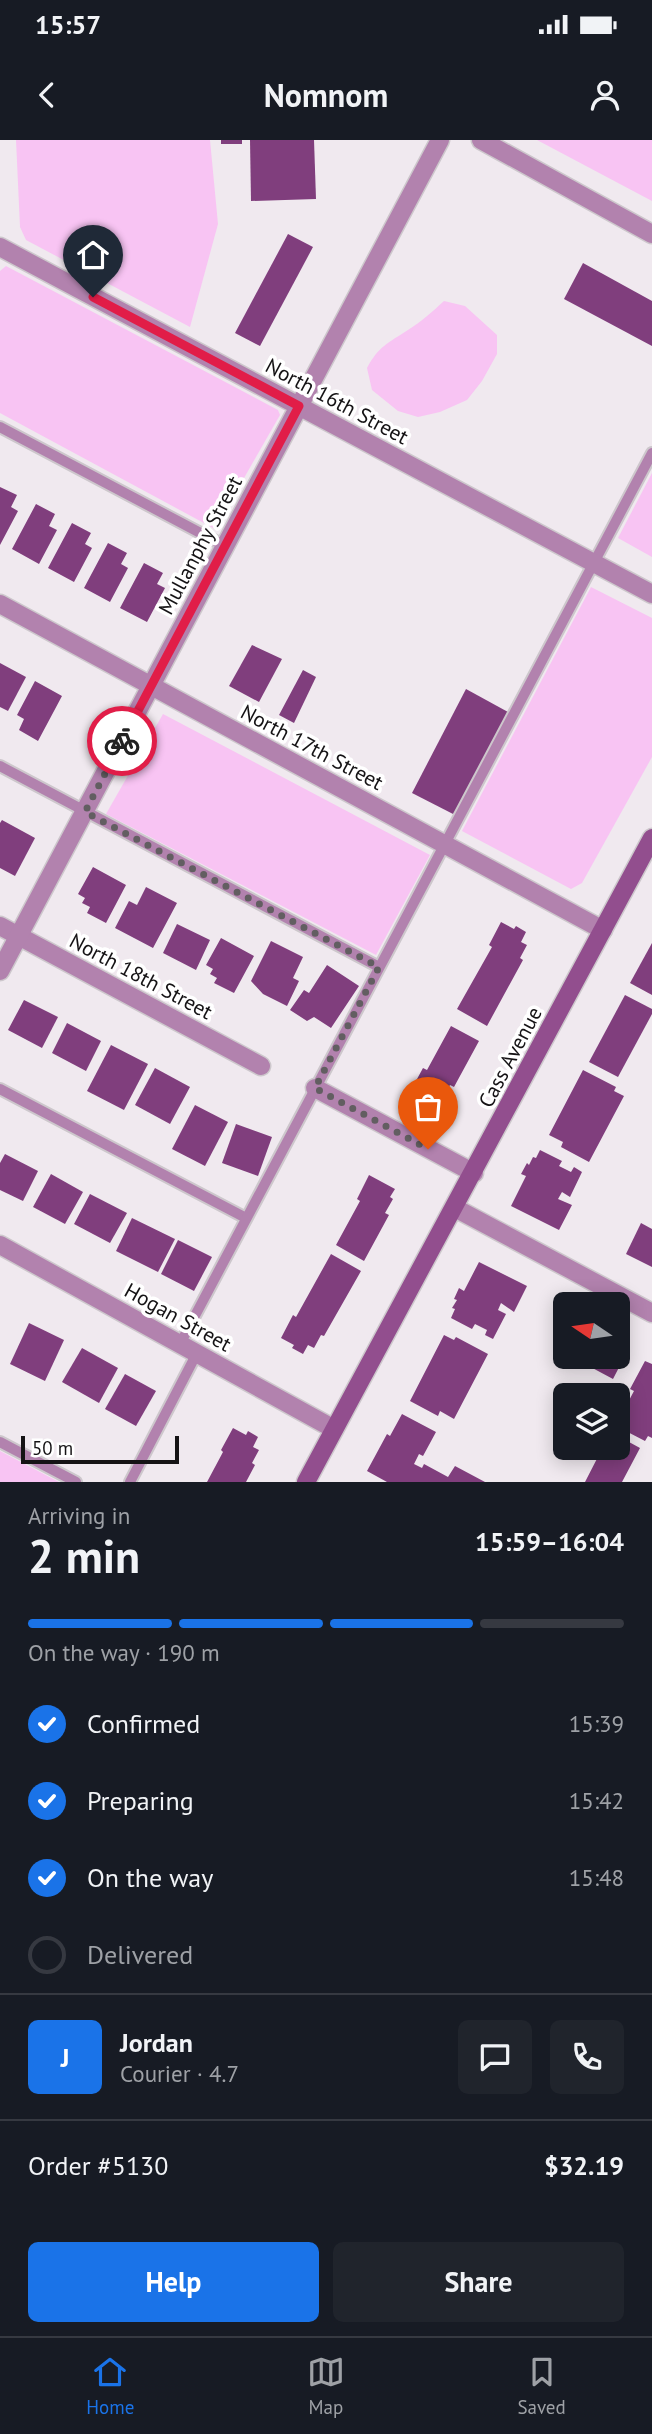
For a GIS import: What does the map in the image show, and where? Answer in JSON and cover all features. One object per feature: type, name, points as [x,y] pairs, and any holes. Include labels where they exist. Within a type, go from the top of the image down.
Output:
[{"type":"main road","name":"Cass Avenue","points":[[306,1482],[652,838]]},
{"type":"street","name":"Mullanphy Street","points":[[0,971],[440,140]]},
{"type":"street","points":[[481,140],[652,234]]},
{"type":"street","name":"North 16th Street","points":[[0,247],[652,594]]},
{"type":"street","name":"North 17th Street","points":[[0,604],[603,930]]},
{"type":"street","name":"North 18th Street","points":[[0,926],[261,1066]]},
{"type":"street","points":[[315,1088],[474,1173]]},
{"type":"street","points":[[455,1208],[652,1313]]},
{"type":"street","name":"Hogan Street","points":[[0,1245],[334,1429]]},
{"type":"lane","points":[[0,427],[225,546]]},
{"type":"lane","points":[[180,1344],[652,453]]},
{"type":"lane","points":[[0,766],[379,967]]},
{"type":"lane","points":[[0,1089],[246,1218]]},
{"type":"lane","points":[[130,1482],[197,1353]]},
{"type":"lane","points":[[0,1442],[76,1482]]},
{"type":"shaded area","points":[[16,140],[210,140],[218,224],[190,327],[26,240],[20,227]]},
{"type":"shaded area","points":[[537,140],[652,140],[652,201]]},
{"type":"shaded area","points":[[6,266],[278,410],[280,415],[215,529],[0,413],[0,271]]},
{"type":"shaded area","points":[[444,301],[465,306],[497,335],[497,354],[482,381],[467,400],[440,412],[418,417],[398,411],[372,390],[367,368],[384,346],[418,324]]},
{"type":"shaded area","points":[[652,473],[652,557],[618,538]]},
{"type":"shaded area","points":[[591,587],[652,618],[652,757],[582,883],[571,889],[462,831]]},
{"type":"shaded area","points":[[163,714],[430,855],[376,955],[106,814]]},
{"type":"shaded area","points":[[0,1451],[59,1482],[0,1482]]},
{"type":"building","points":[[221,140],[242,140],[242,144],[221,144]]},
{"type":"building","points":[[250,140],[314,140],[316,199],[251,201]]},
{"type":"building","points":[[288,234],[313,247],[260,346],[235,333]]},
{"type":"building","points":[[583,263],[652,301],[652,346],[564,299]]},
{"type":"building","points":[[0,487],[17,495],[11,507],[18,511],[0,545]]},
{"type":"building","points":[[36,504],[55,514],[49,526],[57,530],[39,564],[12,549]]},
{"type":"building","points":[[72,523],[91,533],[85,544],[92,548],[74,582],[48,568]]},
{"type":"building","points":[[108,543],[127,553],[121,564],[128,568],[110,602],[84,588]]},
{"type":"building","points":[[144,563],[163,573],[157,584],[165,588],[147,622],[120,608]]},
{"type":"building","points":[[252,645],[282,659],[259,702],[229,686]]},
{"type":"building","points":[[0,663],[26,677],[8,711],[0,707]]},
{"type":"building","points":[[303,670],[316,677],[294,723],[279,715]]},
{"type":"building","points":[[35,681],[62,696],[38,741],[19,730],[24,719],[17,715]]},
{"type":"building","points":[[466,689],[508,712],[455,815],[412,793]]},
{"type":"building","points":[[2,820],[35,838],[15,876],[0,868]]},
{"type":"building","points":[[93,867],[126,885],[106,923],[87,913],[90,907],[82,903],[85,898],[78,894]]},
{"type":"building","points":[[146,887],[177,903],[153,948],[115,928],[129,901],[137,905]]},
{"type":"building","points":[[501,922],[526,932],[521,942],[527,945],[520,958],[523,960],[487,1026],[457,1009],[492,947],[489,945]]},
{"type":"building","points":[[177,924],[210,940],[196,970],[163,953]]},
{"type":"building","points":[[221,938],[254,956],[234,993],[214,983],[217,978],[210,974],[213,969],[206,965]]},
{"type":"building","points":[[271,941],[303,957],[293,978],[299,981],[287,1006],[263,994],[251,981]]},
{"type":"building","points":[[652,943],[652,995],[630,983]]},
{"type":"building","points":[[327,965],[359,986],[331,1028],[314,1017],[307,1021],[290,1010],[304,990],[309,993]]},
{"type":"building","points":[[625,995],[652,1009],[652,1014],[618,1077],[589,1062]]},
{"type":"building","points":[[24,1000],[58,1017],[42,1048],[8,1030]]},
{"type":"building","points":[[67,1023],[101,1041],[86,1071],[52,1053]]},
{"type":"building","points":[[451,1026],[479,1041],[454,1087],[450,1085],[436,1106],[410,1092],[423,1068],[427,1070]]},
{"type":"building","points":[[111,1045],[148,1064],[124,1110],[87,1091]]},
{"type":"building","points":[[155,1068],[190,1087],[170,1124],[135,1105]]},
{"type":"building","points":[[583,1070],[616,1087],[614,1091],[624,1096],[589,1162],[561,1147],[563,1142],[549,1135]]},
{"type":"building","points":[[195,1105],[228,1122],[205,1166],[172,1149]]},
{"type":"building","points":[[236,1124],[272,1137],[258,1176],[222,1163]]},
{"type":"building","points":[[540,1150],[562,1161],[559,1166],[571,1172],[574,1167],[582,1172],[570,1197],[562,1192],[558,1199],[572,1205],[559,1230],[511,1206],[526,1176],[521,1174],[527,1163],[529,1165],[533,1157],[536,1158]]},
{"type":"building","points":[[5,1154],[38,1171],[23,1201],[0,1190],[0,1163]]},
{"type":"building","points":[[51,1174],[83,1192],[65,1224],[33,1207]]},
{"type":"building","points":[[369,1175],[395,1189],[385,1213],[389,1215],[364,1261],[336,1245],[360,1201],[357,1199]]},
{"type":"building","points":[[90,1194],[127,1213],[110,1243],[74,1224]]},
{"type":"building","points":[[132,1218],[175,1239],[158,1272],[116,1251]]},
{"type":"building","points":[[641,1223],[652,1229],[652,1267],[626,1254]]},
{"type":"building","points":[[178,1240],[212,1257],[194,1291],[161,1274]]},
{"type":"building","points":[[331,1254],[361,1271],[324,1336],[321,1335],[314,1348],[308,1345],[303,1354],[281,1338],[293,1315],[296,1317]]},
{"type":"building","points":[[479,1262],[527,1286],[514,1312],[501,1303],[498,1310],[506,1314],[493,1339],[485,1335],[487,1330],[475,1324],[472,1329],[451,1318],[459,1288],[464,1291]]},
{"type":"building","points":[[29,1323],[64,1340],[45,1381],[10,1364]]},
{"type":"building","points":[[444,1335],[454,1340],[456,1337],[488,1354],[454,1419],[440,1411],[438,1416],[410,1401]]},
{"type":"building","points":[[82,1348],[118,1368],[99,1403],[62,1382]]},
{"type":"building","points":[[645,1361],[652,1364],[652,1438],[648,1436],[645,1441],[630,1433],[630,1398],[634,1391],[630,1389]]},
{"type":"building","points":[[594,1369],[618,1369],[613,1379]]},
{"type":"building","points":[[125,1374],[156,1391],[136,1426],[105,1409]]},
{"type":"building","points":[[402,1414],[436,1432],[423,1456],[419,1454],[414,1464],[422,1468],[424,1464],[448,1477],[455,1466],[485,1482],[387,1482],[367,1471],[387,1434],[390,1436]]},
{"type":"building","points":[[233,1428],[246,1435],[248,1431],[258,1437],[253,1447],[259,1450],[252,1463],[255,1465],[246,1482],[207,1482],[223,1452],[221,1450]]},
{"type":"building","points":[[630,1443],[640,1448],[622,1482],[585,1482],[596,1460],[630,1460]]},
{"type":"way so far","points":[[122,741],[85,812],[379,967],[315,1088],[428,1149]]},
{"type":"route","points":[[93,297],[299,406],[122,741]]}]
